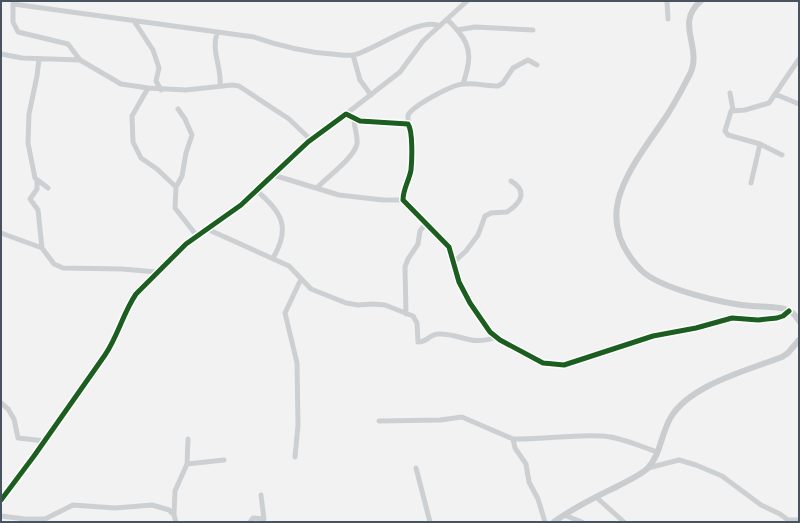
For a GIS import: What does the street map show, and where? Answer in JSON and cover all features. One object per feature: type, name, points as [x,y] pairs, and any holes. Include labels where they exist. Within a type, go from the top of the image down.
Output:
[{"type":"main road","points":[[702,1],[693,10],[688,26],[694,54],[693,65],[664,120],[633,164],[624,184],[616,210],[616,227],[618,236],[622,245],[643,272],[665,285],[730,303],[789,311],[798,317]]},
{"type":"main road","points":[[554,522],[648,468],[658,452],[671,416],[693,394],[709,384],[782,358],[799,341]]},
{"type":"street","points":[[1,500],[112,346],[130,303],[157,272],[197,236],[234,211],[311,140],[400,72],[424,41],[467,1]]},
{"type":"street","points":[[667,1],[668,19]]},
{"type":"street","points":[[311,140],[289,119],[244,88],[232,85],[186,90],[161,90],[121,84],[80,60],[68,44],[18,32],[13,26],[13,4],[254,37],[287,48],[316,53],[353,55],[410,29],[435,24],[440,26]]},
{"type":"street","points":[[447,20],[467,42],[469,50],[466,75],[463,84]]},
{"type":"street","points":[[134,21],[153,50],[159,68],[156,81],[161,90]]},
{"type":"street","points":[[457,30],[475,27],[533,30]]},
{"type":"street","points":[[217,33],[214,50],[220,78],[220,86]]},
{"type":"street","points":[[1,54],[39,59],[80,60]]},
{"type":"street","points":[[353,55],[360,80],[371,95]]},
{"type":"street","points":[[39,59],[35,91],[29,114],[28,134],[30,152],[37,180],[37,189],[30,199],[38,210],[42,248],[54,264],[63,268],[122,269],[157,272]]},
{"type":"street","points":[[782,155],[760,144],[726,135],[725,131],[729,114],[733,110],[742,110],[767,104],[799,59]]},
{"type":"street","points":[[403,200],[404,188],[411,165],[411,129],[408,124],[408,115],[417,105],[463,84],[498,86],[517,65],[528,60],[537,65]]},
{"type":"street","points":[[148,88],[132,116],[133,142],[140,158],[157,169],[176,187]]},
{"type":"street","points":[[730,93],[733,110]]},
{"type":"street","points":[[775,94],[799,104]]},
{"type":"street","points":[[178,109],[185,119],[192,135],[186,152],[182,176],[176,187],[175,208],[197,236]]},
{"type":"street","points":[[346,114],[354,119],[364,122],[408,124]]},
{"type":"street","points":[[317,188],[345,161],[355,149],[357,135],[354,119]]},
{"type":"street","points":[[751,183],[760,144]]},
{"type":"street","points":[[273,175],[339,195],[388,201],[403,200],[449,247],[455,261],[457,277],[470,303],[490,332],[496,337],[543,363],[564,365],[653,336],[696,328],[732,318],[758,320],[777,318],[783,316],[789,311]]},
{"type":"street","points":[[37,180],[48,188]]},
{"type":"street","points":[[455,261],[466,251],[478,235],[485,216],[491,213],[508,212],[520,200],[522,193],[520,188],[511,181]]},
{"type":"street","points":[[257,191],[273,204],[283,231],[280,245],[273,258]]},
{"type":"street","points":[[406,314],[407,301],[405,267],[408,259],[418,244],[420,231],[426,223]]},
{"type":"street","points":[[207,229],[273,258],[295,270],[301,280],[311,289],[346,303],[358,305],[385,305],[415,318],[419,330],[418,340],[421,343],[438,334],[480,342],[496,337]]},
{"type":"street","points":[[1,233],[42,248]]},
{"type":"street","points":[[295,457],[298,425],[298,363],[284,313],[301,280]]},
{"type":"street","points":[[2,406],[8,409],[14,419],[18,438],[45,441]]},
{"type":"street","points":[[379,421],[440,420],[462,417],[513,439],[537,440],[580,436],[603,436],[658,452]]},
{"type":"street","points":[[176,522],[174,515],[175,491],[187,464],[188,439]]},
{"type":"street","points":[[513,439],[515,448],[526,464],[529,482],[538,500],[545,522]]},
{"type":"street","points":[[187,464],[224,460]]},
{"type":"street","points":[[648,468],[679,460],[696,465],[722,476],[761,505],[780,514],[788,520],[799,520]]},
{"type":"street","points":[[416,468],[430,522]]},
{"type":"street","points":[[250,522],[253,518],[264,519],[261,495]]},
{"type":"street","points":[[596,497],[624,522]]},
{"type":"street","points":[[1,516],[25,519],[45,519],[68,506],[80,505],[115,508],[156,505],[164,507],[174,515]]},
{"type":"street","points":[[564,515],[582,522]]},
{"type":"cycle path","points":[[1,500],[110,348],[131,301],[136,294],[186,244],[241,205],[308,142],[346,114],[360,121],[408,124],[410,128],[412,153],[411,170],[403,200],[449,247],[459,282],[470,303],[490,332],[500,340],[543,363],[564,365],[653,336],[696,328],[732,318],[758,320],[777,318],[783,316],[789,311]]}]
